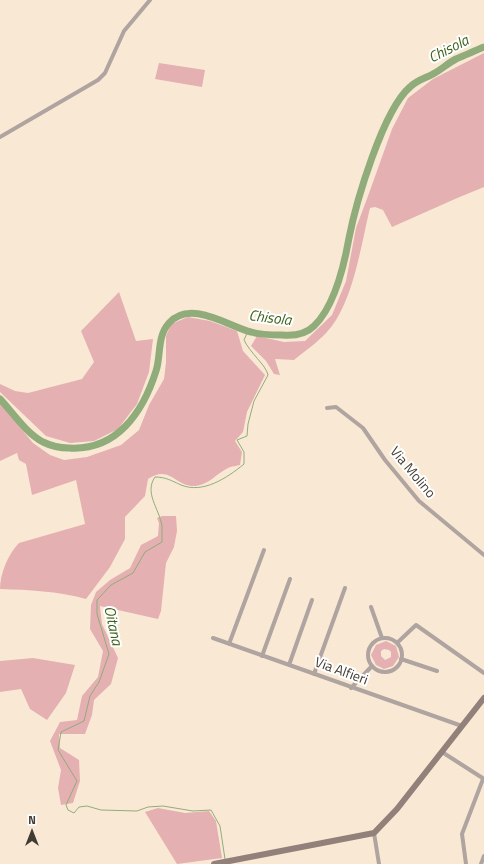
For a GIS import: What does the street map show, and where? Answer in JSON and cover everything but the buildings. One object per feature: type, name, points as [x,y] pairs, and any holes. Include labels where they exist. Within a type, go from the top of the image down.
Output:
[{"type":"street","points":[[0,137],[98,80],[105,73],[124,30],[150,0]]},
{"type":"street","name":"Via Molino","points":[[327,408],[336,407],[360,425],[419,502],[484,555]]},
{"type":"street","points":[[229,644],[264,550]]},
{"type":"street","points":[[262,656],[290,579]]},
{"type":"street","points":[[314,674],[345,588]]},
{"type":"street","points":[[289,665],[312,600]]},
{"type":"street","points":[[371,606],[382,638]]},
{"type":"street","points":[[397,643],[416,625],[484,673]]},
{"type":"street","name":"Via Alfieri","points":[[212,638],[462,726]]},
{"type":"street","points":[[382,638],[391,639],[397,643],[401,651],[401,659],[397,667],[388,672],[377,670],[372,666],[368,657],[370,647],[373,643],[382,638]]},
{"type":"street","points":[[401,659],[437,671]]},
{"type":"street","points":[[351,688],[372,666]]},
{"type":"street","points":[[214,864],[374,833],[397,809],[484,698]]},
{"type":"street","points":[[442,752],[484,779],[462,834],[466,864]]},
{"type":"street","points":[[374,833],[378,864]]},
{"type":"street","points":[[481,864],[484,856]]},
{"type":"shaded area","points":[[484,53],[484,187],[392,227],[383,210],[375,207],[370,208],[350,290],[336,320],[316,343],[294,360],[275,359],[280,375],[274,374],[266,361],[251,346],[257,336],[284,342],[305,341],[332,315],[346,281],[356,228],[392,129],[408,98],[433,79]]},
{"type":"shaded area","points":[[159,63],[205,70],[202,87],[155,79]]},
{"type":"shaded area","points":[[119,292],[136,341],[153,339],[149,372],[137,404],[118,429],[94,441],[70,443],[46,436],[0,392],[0,384],[15,391],[28,393],[82,379],[94,362],[81,331]]},
{"type":"shaded area","points":[[188,317],[210,321],[237,331],[243,351],[265,375],[247,412],[243,432],[235,441],[242,452],[240,465],[228,468],[209,481],[196,486],[183,484],[168,475],[162,474],[148,479],[145,496],[125,517],[125,539],[110,567],[86,599],[32,590],[0,589],[1,577],[5,564],[19,543],[85,524],[76,480],[32,495],[26,464],[19,460],[17,453],[0,461],[0,403],[33,443],[50,455],[64,460],[87,457],[121,445],[139,430],[149,405],[164,379],[166,362],[166,336],[171,324]]},
{"type":"shaded area","points":[[162,516],[176,516],[177,531],[174,547],[166,563],[161,611],[158,619],[100,606],[102,624],[118,658],[111,684],[94,700],[92,715],[85,734],[59,734],[60,748],[79,760],[80,781],[73,803],[61,805],[58,788],[61,770],[50,741],[60,722],[77,720],[82,696],[98,677],[103,651],[90,629],[91,605],[96,592],[110,580],[130,568],[141,545],[158,536],[159,523],[157,518]]},
{"type":"shaded area","points":[[386,641],[396,646],[399,657],[393,666],[384,669],[376,665],[371,655],[376,645]],"holes":[[[384,649],[391,652],[391,657],[385,660],[381,656],[381,651]]]},
{"type":"shaded area","points":[[33,658],[75,665],[66,693],[47,720],[30,709],[21,689],[0,692],[0,661]]},
{"type":"shaded area","points":[[158,808],[185,813],[209,811],[216,821],[222,858],[177,864],[145,812]]},
{"type":"waterway","name":"Chisola","points":[[0,399],[25,428],[43,442],[63,448],[86,447],[101,443],[114,436],[126,426],[135,414],[144,401],[156,371],[161,340],[165,328],[178,316],[187,313],[209,316],[242,329],[263,334],[295,335],[311,329],[328,308],[338,285],[364,180],[390,115],[410,87],[450,62],[484,47]]},
{"type":"waterway","name":"Oitana","points":[[225,859],[220,826],[211,810],[193,811],[163,806],[148,807],[137,811],[101,810],[87,806],[79,807],[74,813],[68,810],[66,805],[77,781],[58,750],[61,732],[84,721],[90,696],[99,682],[109,654],[97,614],[97,600],[111,585],[133,573],[145,552],[162,542],[162,526],[153,501],[151,489],[155,477],[166,478],[189,487],[206,486],[222,479],[244,464],[244,452],[237,440],[247,436],[248,424],[254,401],[268,375],[267,371],[244,340],[248,331]]}]
